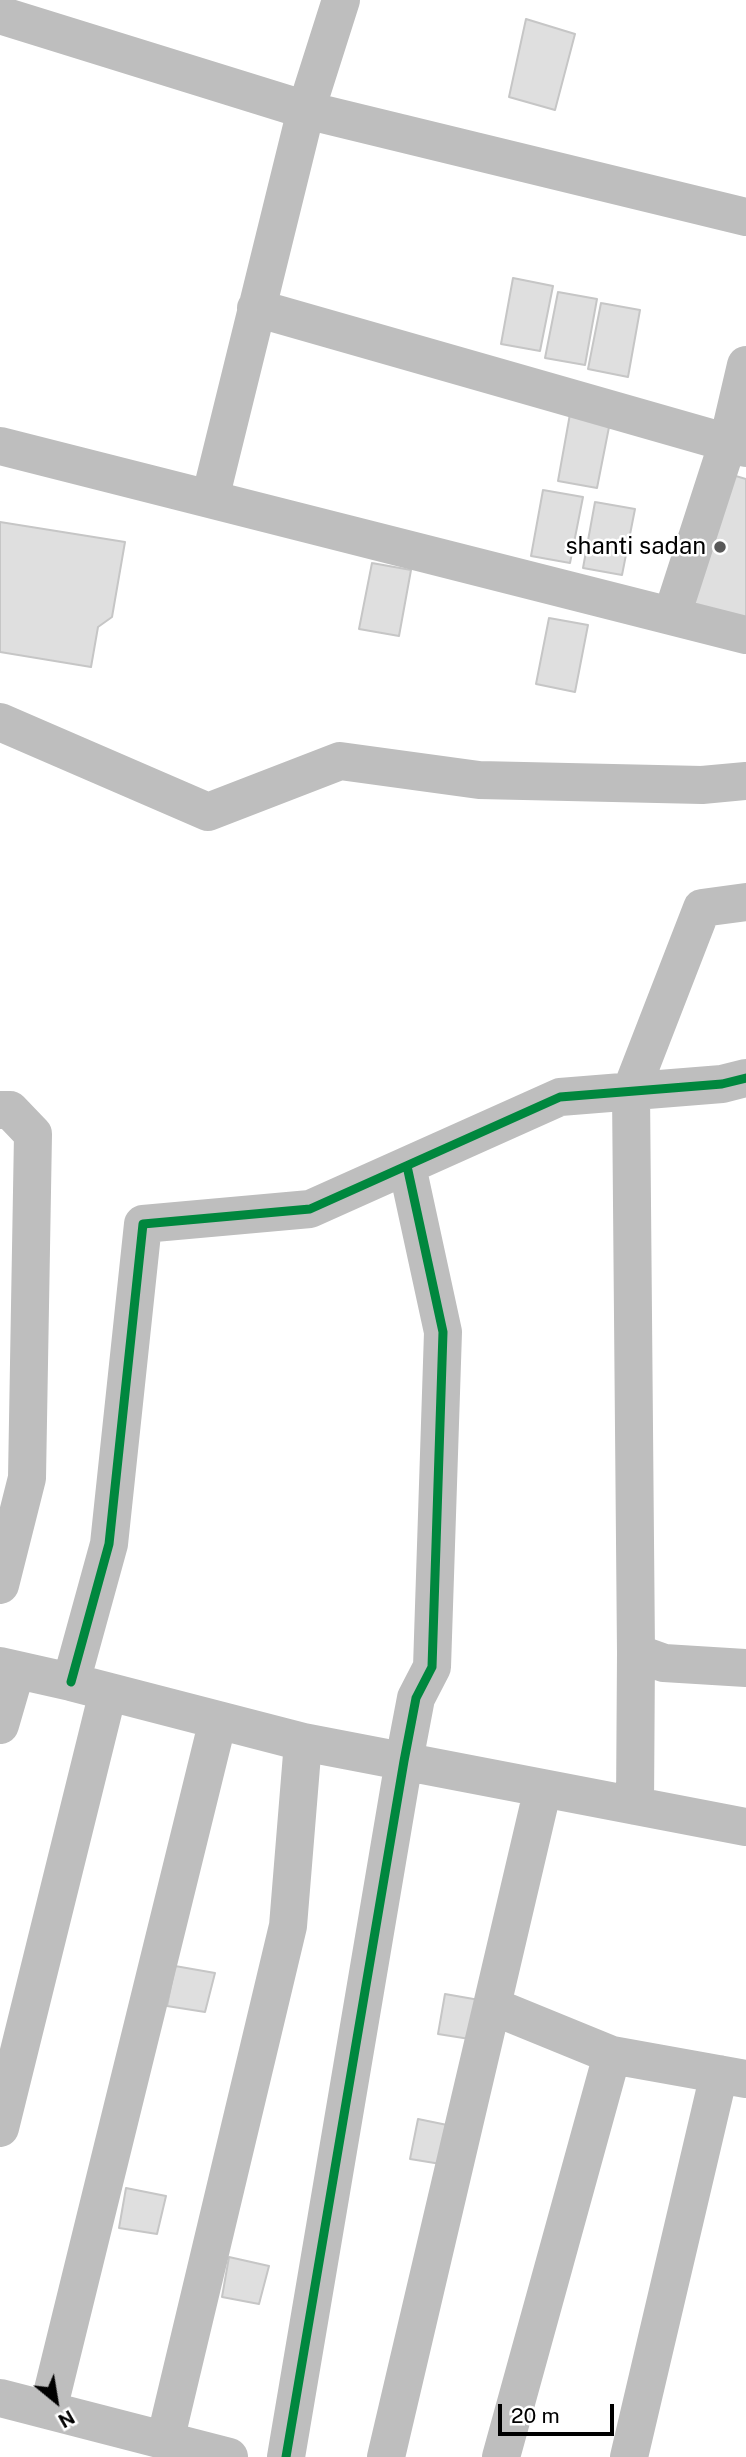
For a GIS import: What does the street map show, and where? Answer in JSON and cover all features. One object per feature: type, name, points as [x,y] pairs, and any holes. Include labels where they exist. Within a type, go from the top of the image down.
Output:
[{"type":"street","points":[[211,499],[306,110],[341,0]]},
{"type":"street","points":[[0,15],[306,110],[746,217]]},
{"type":"street","points":[[256,307],[737,445]]},
{"type":"street","points":[[672,615],[737,445],[746,365]]},
{"type":"street","points":[[0,446],[746,635]]},
{"type":"street","points":[[0,722],[208,812],[340,761],[479,780],[702,785],[746,781]]},
{"type":"street","points":[[635,1806],[631,1091],[702,908],[746,902]]},
{"type":"street","points":[[71,1682],[109,1544],[143,1224],[310,1209],[560,1097],[722,1084],[746,1077]]},
{"type":"street","points":[[0,1110],[10,1110],[33,1134],[27,1478],[0,1585]]},
{"type":"street","points":[[286,2457],[404,1761],[416,1698],[432,1667],[443,1332],[407,1166]]},
{"type":"street","points":[[636,1653],[664,1663],[746,1668]]},
{"type":"street","points":[[0,1726],[8,1668],[303,1742],[746,1827]]},
{"type":"street","points":[[0,2128],[108,1692]]},
{"type":"street","points":[[48,2410],[218,1720]]},
{"type":"street","points":[[164,2441],[288,1926],[303,1742]]},
{"type":"street","points":[[386,2457],[543,1788]]},
{"type":"street","points":[[492,2006],[612,2055],[733,2077],[629,2457]]},
{"type":"street","points":[[501,2457],[612,2055]]},
{"type":"street","points":[[0,2398],[229,2457]]},
{"type":"building","points":[[526,19],[575,34],[555,110],[509,97]]},
{"type":"building","points":[[513,278],[553,286],[540,351],[501,344]]},
{"type":"building","points":[[558,292],[597,299],[585,365],[545,358]]},
{"type":"building","points":[[601,303],[640,310],[628,377],[588,369]]},
{"type":"building","points":[[570,414],[610,422],[597,488],[558,481]]},
{"type":"building","name":"shanti sadan","points":[[719,471],[746,479],[746,635],[672,615]]},
{"type":"building","points":[[543,490],[583,497],[570,563],[531,556]]},
{"type":"building","points":[[595,502],[635,509],[622,575],[583,568]]},
{"type":"building","points":[[0,522],[125,542],[112,617],[98,627],[91,667],[0,652]]},
{"type":"building","points":[[372,563],[411,570],[399,636],[359,629]]},
{"type":"building","points":[[549,618],[588,625],[575,692],[536,684]]},
{"type":"building","points":[[175,1966],[215,1973],[205,2012],[167,2006]]},
{"type":"building","points":[[445,1994],[485,2001],[476,2040],[438,2034]]},
{"type":"building","points":[[418,2119],[457,2127],[447,2165],[410,2159]]},
{"type":"building","points":[[126,2188],[166,2196],[157,2234],[119,2228]]},
{"type":"building","points":[[229,2257],[269,2266],[259,2304],[222,2297]]},
{"type":"cycle path","points":[[71,1682],[109,1544],[143,1224],[310,1209],[560,1097],[722,1084],[746,1078]]},
{"type":"cycle path","points":[[286,2457],[404,1761],[416,1698],[432,1667],[443,1332],[407,1166]]},
{"type":"place","name":"shanti sadan","points":[[720,547]]}]
